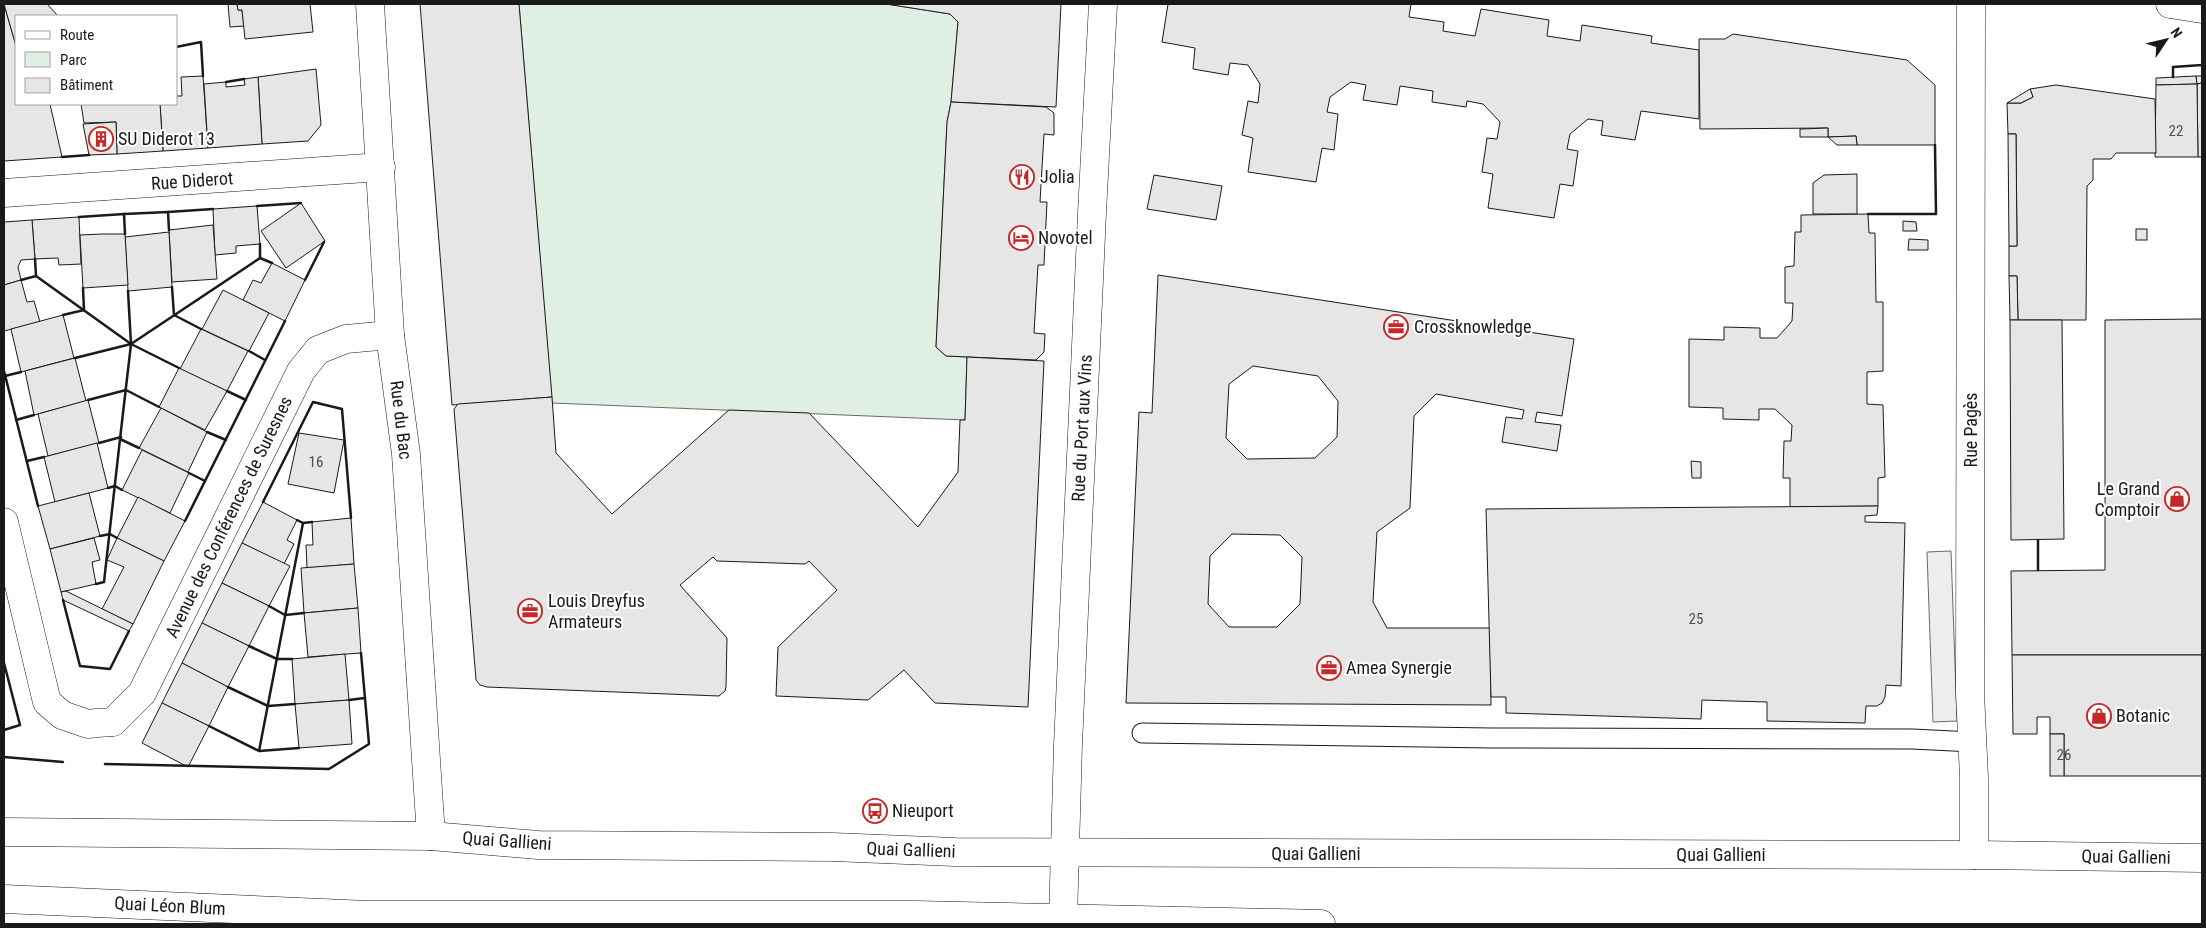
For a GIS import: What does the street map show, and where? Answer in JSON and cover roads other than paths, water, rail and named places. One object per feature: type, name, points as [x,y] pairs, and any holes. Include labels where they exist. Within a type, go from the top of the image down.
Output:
[{"type":"street","name":"Rue du Bac","points":[[370,4],[390,335],[406,454],[431,836]]},
{"type":"street","name":"Rue du Port aux Vins","points":[[1063,919],[1068,745],[1103,4]]},
{"type":"street","name":"Rue Pagès","points":[[1971,4],[1970,693],[1974,777],[1974,855]]},
{"type":"street","points":[[2170,4],[2202,9]]},
{"type":"street","name":"Rue Diderot","points":[[4,194],[381,167]]},
{"type":"street","name":"Avenue des Conférences de Suresnes","points":[[4,522],[47,702],[62,715],[88,724],[114,722],[142,693],[301,371],[318,350],[346,339],[390,335]]},
{"type":"street","points":[[4,832],[431,836]]},
{"type":"street","name":"Quai Gallieni","points":[[431,836],[538,845],[833,847],[955,852],[1974,855],[2202,858]]},
{"type":"street","name":"Quai Léon Blum","points":[[4,899],[368,915],[916,915],[1063,919]]},
{"type":"street","points":[[1063,919],[1321,924]]},
{"type":"lane","points":[[1142,733],[1492,738],[1912,739],[1973,742]]},
{"type":"place","name":"SU Diderot 13","points":[[101,139]]},
{"type":"place","name":"Jolia","points":[[1022,177]]},
{"type":"place","name":"Novotel","points":[[1021,238]]},
{"type":"place","name":"Crossknowledge","points":[[1396,327]]},
{"type":"place","name":"Le Grand Comptoir","points":[[2177,499]]},
{"type":"place","name":"Louis Dreyfus Armateurs","points":[[530,611]]},
{"type":"place","name":"Amea Synergie","points":[[1329,668]]},
{"type":"place","name":"Botanic","points":[[2099,716]]},
{"type":"place","name":"Nieuport","points":[[875,811]]}]
